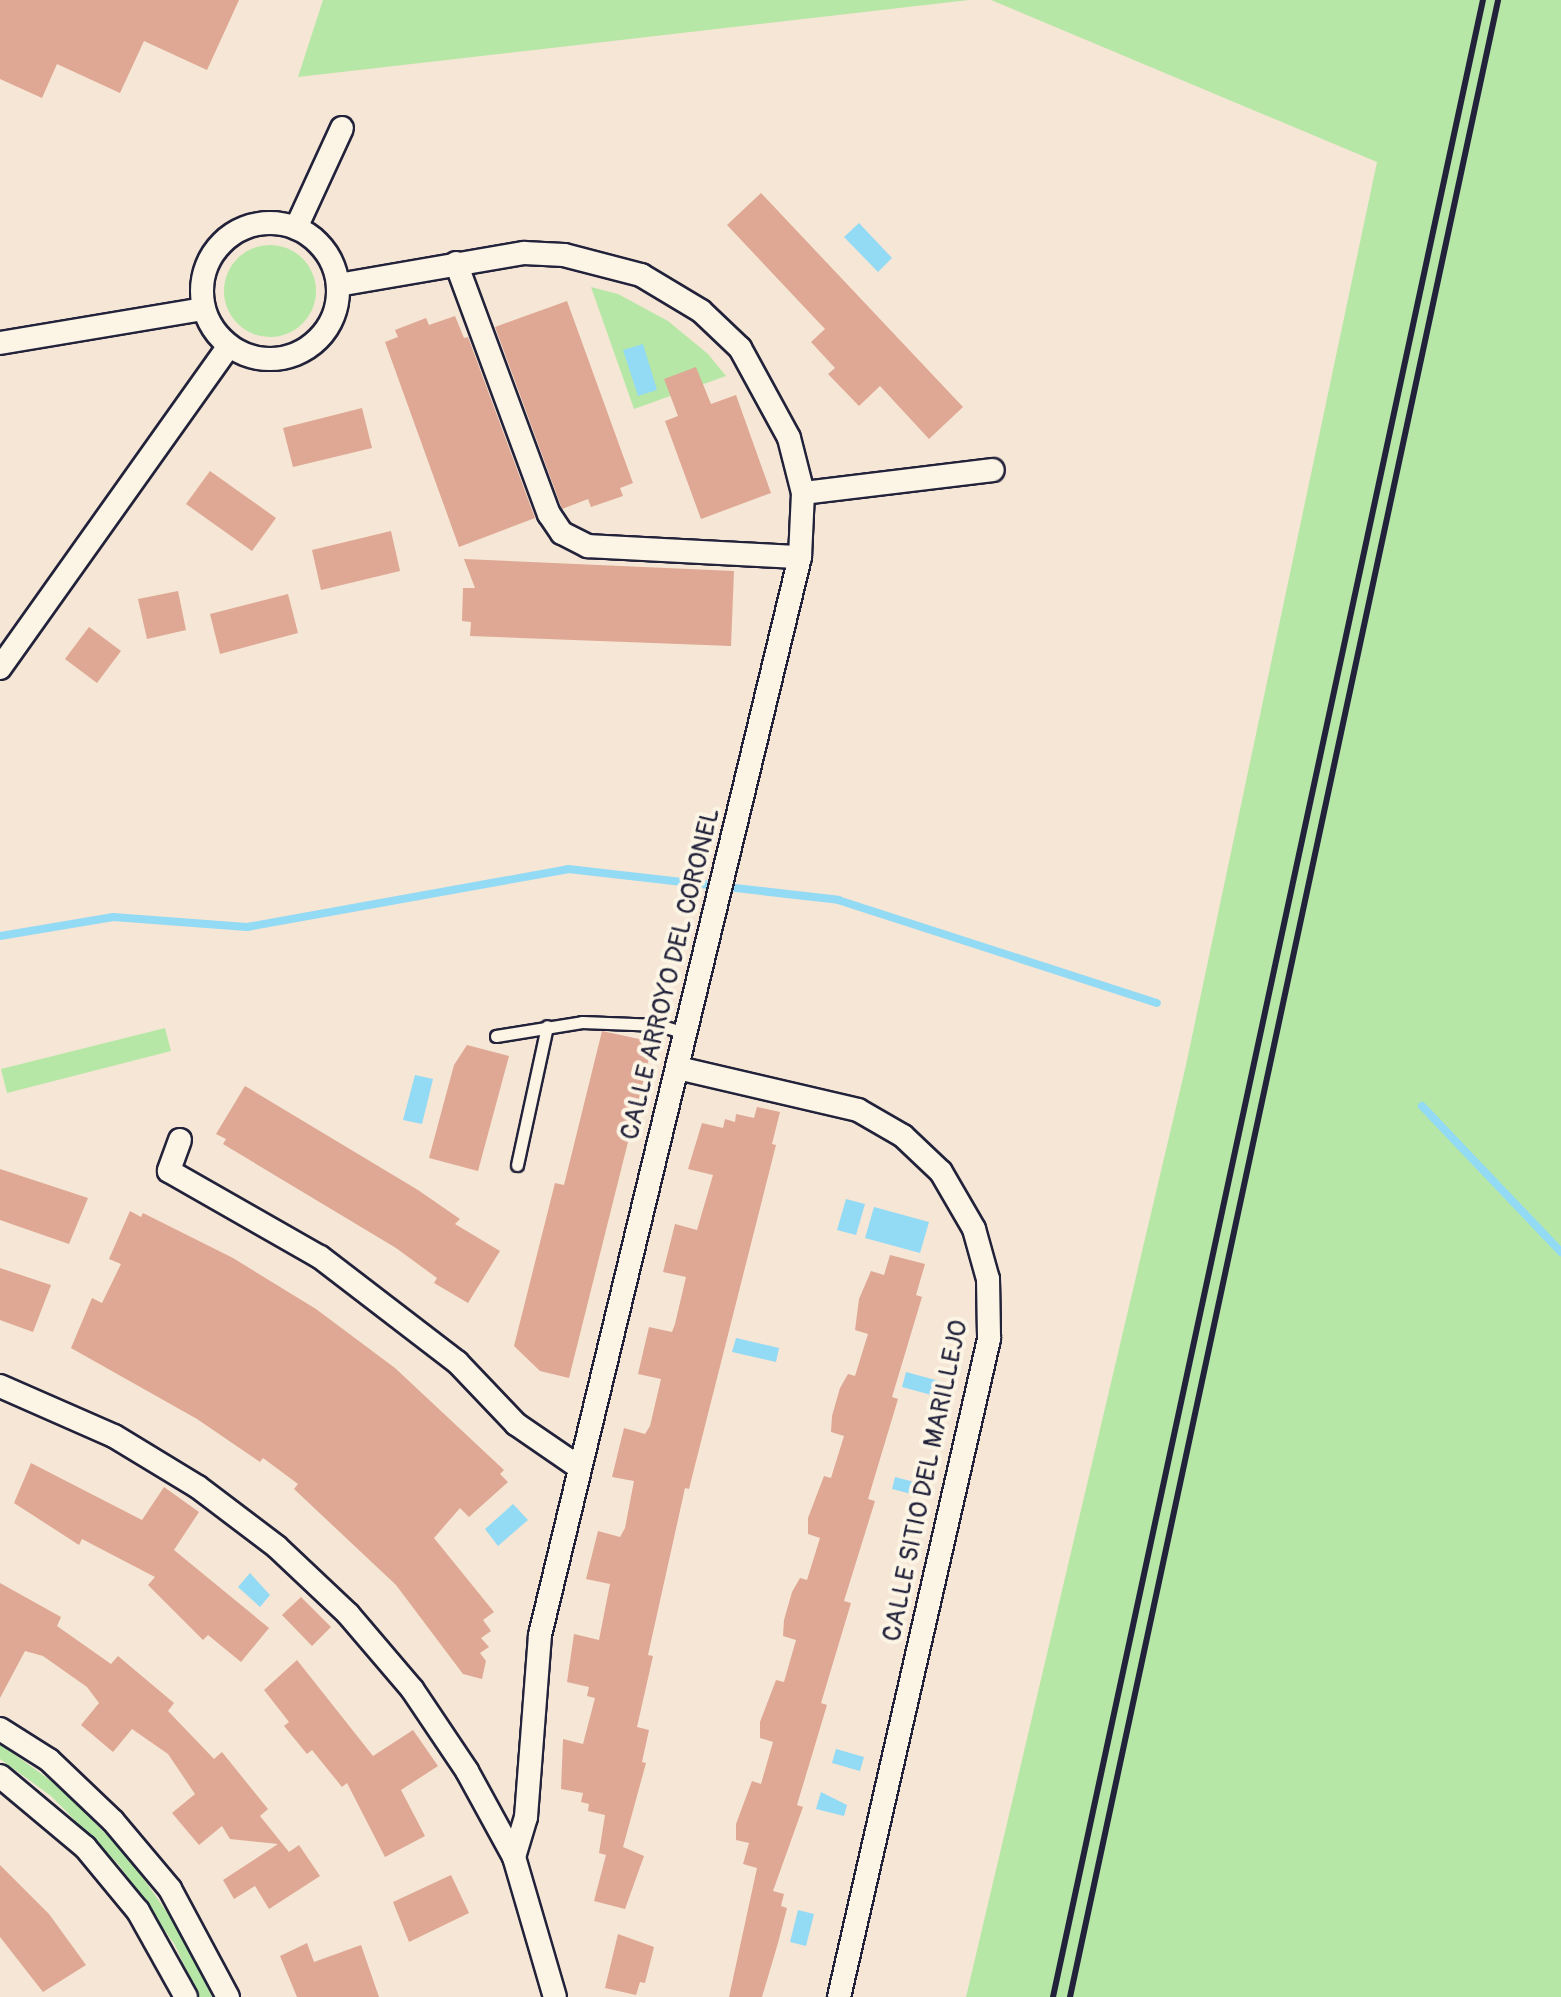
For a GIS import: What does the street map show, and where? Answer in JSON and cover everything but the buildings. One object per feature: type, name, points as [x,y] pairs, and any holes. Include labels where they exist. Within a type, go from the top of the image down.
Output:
[{"type":"street","points":[[296,228],[342,128]]},
{"type":"street","points":[[275,222],[296,228],[325,250],[338,285],[328,329],[302,351],[270,360],[228,347],[203,309],[205,266],[233,233],[275,222]]},
{"type":"street","name":"CALLE ARROYO DEL CORONEL","points":[[338,285],[524,253],[564,255],[641,275],[701,311],[740,348],[767,390],[789,438],[803,493],[800,557],[678,1068],[577,1466],[540,1635],[526,1817],[514,1857]]},
{"type":"street","points":[[456,263],[549,514],[562,533],[588,546],[800,557]]},
{"type":"street","points":[[0,343],[203,309]]},
{"type":"street","points":[[0,668],[228,347]]},
{"type":"street","points":[[803,493],[993,470]]},
{"type":"street","name":"CALLE SITIO DEL MARILLEJO","points":[[678,1068],[858,1110],[903,1136],[941,1172],[974,1229],[988,1279],[989,1339],[839,1997]]},
{"type":"street","points":[[180,1140],[169,1171],[320,1257],[457,1362],[516,1424],[577,1466]]},
{"type":"street","points":[[0,1386],[114,1436],[198,1487],[277,1547],[348,1614],[412,1689],[467,1771],[514,1857],[555,1997]]},
{"type":"street","points":[[0,1729],[49,1760],[113,1821],[170,1889],[228,1997]]},
{"type":"street","points":[[0,1776],[85,1847],[138,1911],[186,1997]]},
{"type":"lane","points":[[496,1036],[547,1026],[687,1024]]},
{"type":"lane","points":[[517,1165],[547,1026]]},
{"type":"green space","points":[[323,0],[969,0],[298,77]]},
{"type":"green space","points":[[991,0],[1561,0],[1561,1997],[966,1997],[1186,1065],[1377,162]]},
{"type":"green space","points":[[270,245],[288,248],[303,258],[313,273],[316,291],[313,309],[303,324],[288,334],[270,337],[252,334],[237,324],[227,309],[224,291],[227,273],[237,258],[252,248]]},
{"type":"green space","points":[[591,287],[618,294],[668,321],[708,354],[726,376],[634,409]]},
{"type":"green space","points":[[165,1028],[171,1051],[7,1093],[1,1069]]},
{"type":"green space","points":[[0,1744],[61,1788],[130,1859],[186,1940],[212,1997],[198,1997],[175,1945],[119,1865],[51,1796],[0,1759]]},
{"type":"water","points":[[859,223],[892,258],[878,272],[844,237]]},
{"type":"water","points":[[643,344],[657,390],[638,396],[623,350]]},
{"type":"water","points":[[415,1075],[433,1079],[422,1124],[403,1120]]},
{"type":"water","points":[[846,1199],[865,1204],[856,1235],[837,1230]]},
{"type":"water","points":[[874,1207],[929,1222],[920,1253],[865,1238]]},
{"type":"water","points":[[736,1338],[779,1348],[776,1362],[732,1352]]},
{"type":"water","points":[[906,1372],[943,1382],[939,1397],[902,1387]]},
{"type":"water","points":[[895,1477],[926,1485],[923,1497],[892,1489]]},
{"type":"water","points":[[513,1504],[528,1520],[498,1546],[485,1529]]},
{"type":"water","points":[[250,1573],[270,1595],[260,1607],[238,1587]]},
{"type":"water","points":[[836,1749],[864,1757],[860,1771],[832,1763]]},
{"type":"water","points":[[821,1792],[847,1805],[844,1816],[816,1809]]},
{"type":"water","points":[[798,1910],[814,1914],[806,1946],[790,1942]]},
{"type":"waterway","points":[[0,936],[113,917],[247,927],[568,869],[838,900],[1157,1003]]},
{"type":"waterway","points":[[1422,1106],[1561,1252]]},
{"type":"railway","points":[[1053,1997],[1483,0]]},
{"type":"railway","points":[[1070,1997],[1498,0]]}]
